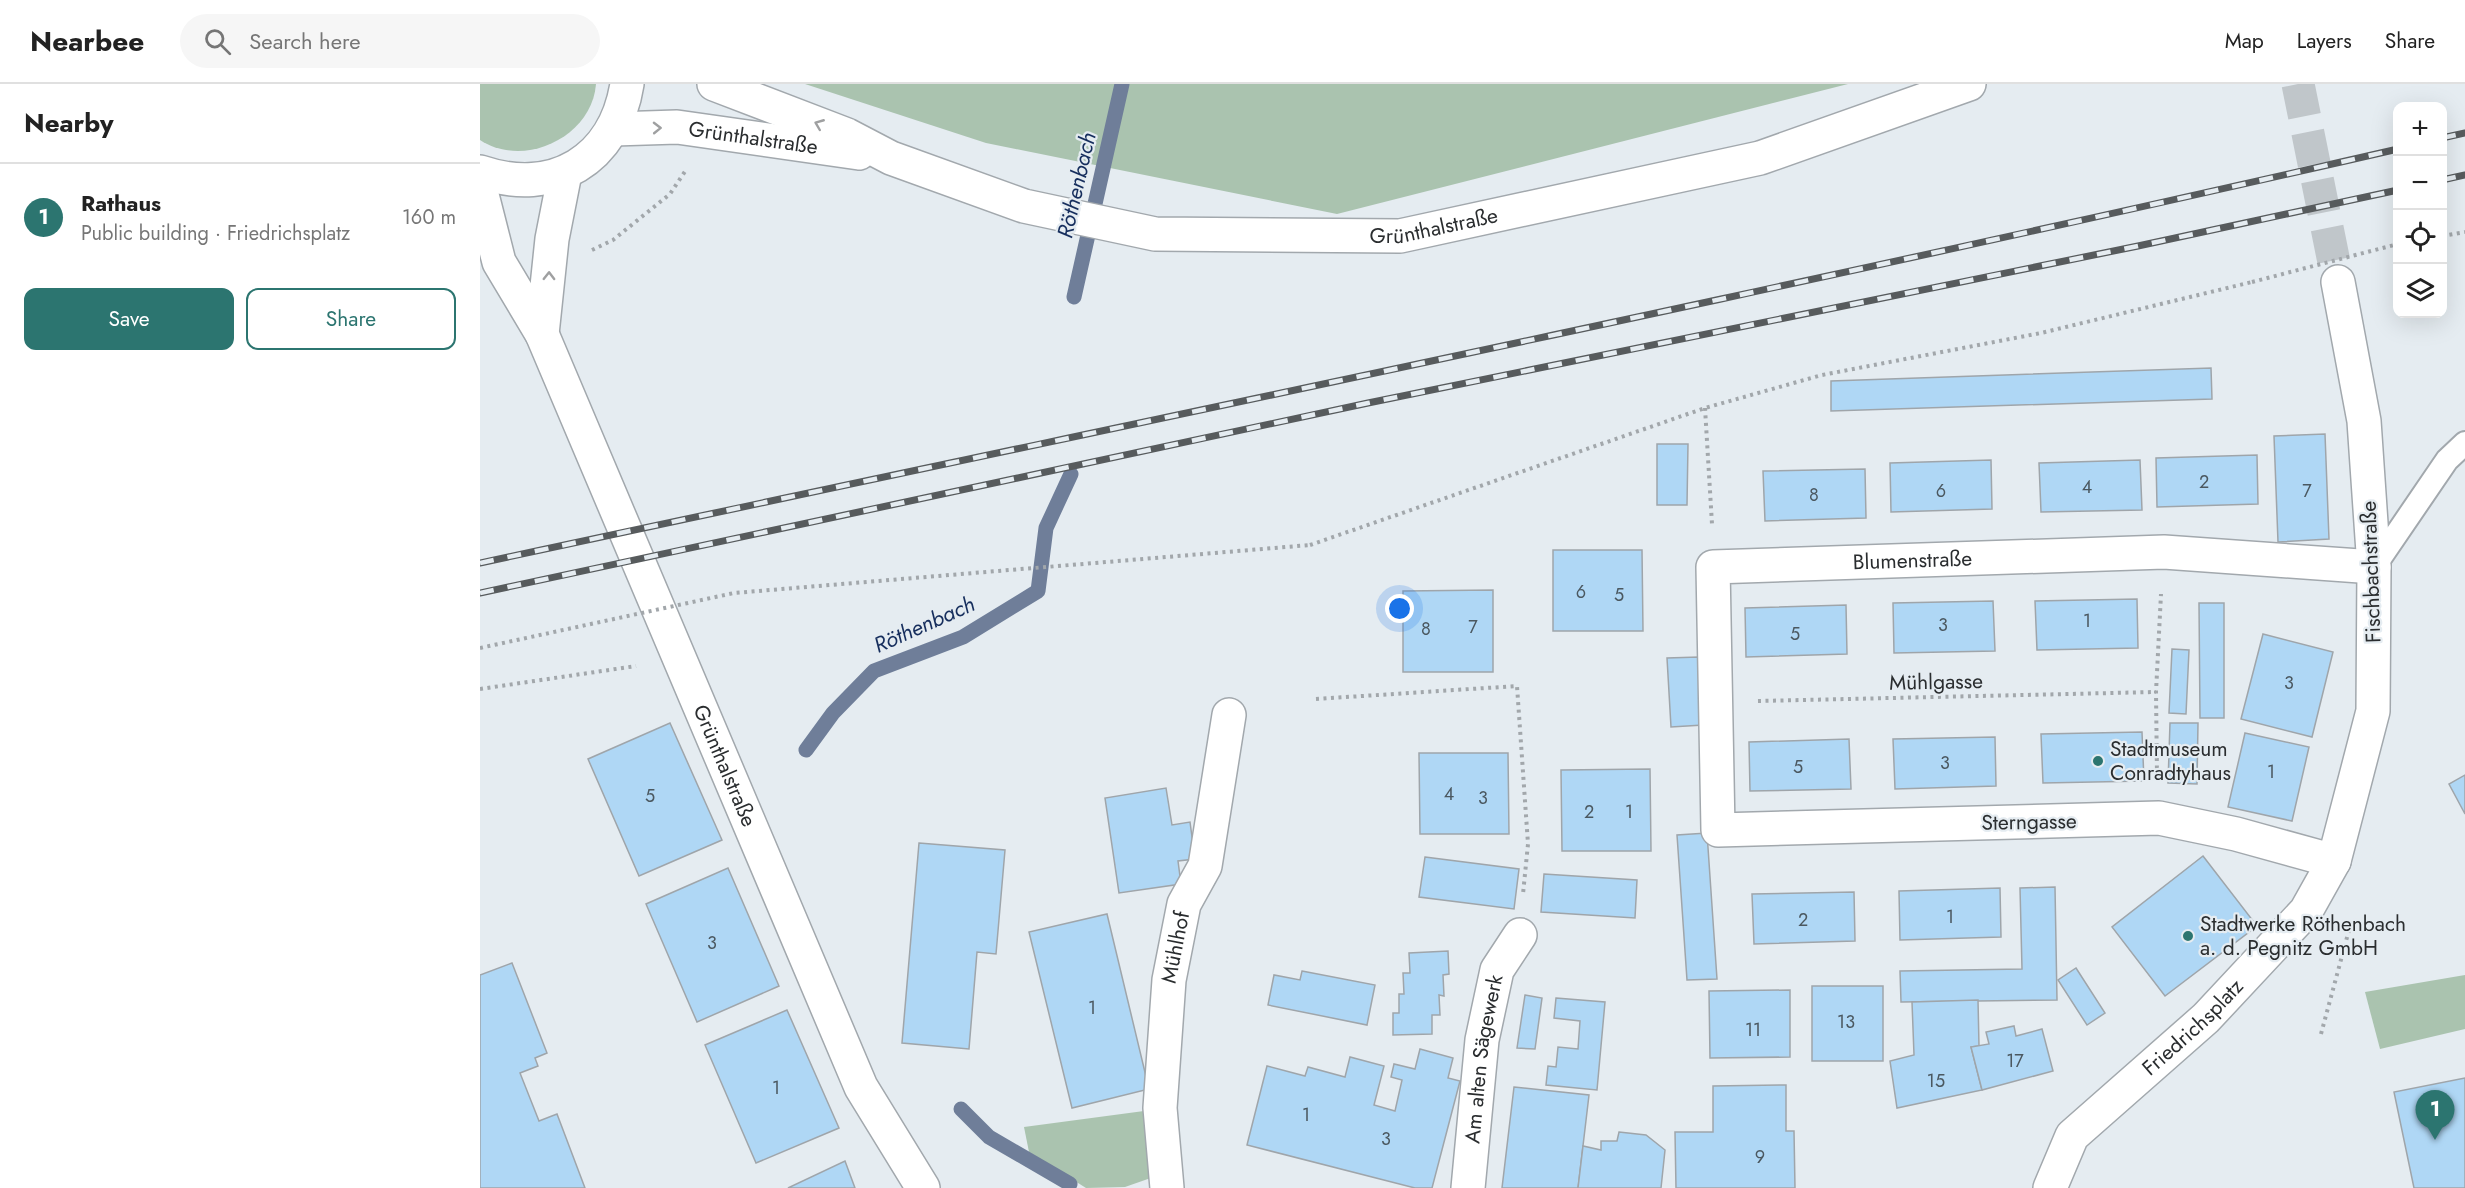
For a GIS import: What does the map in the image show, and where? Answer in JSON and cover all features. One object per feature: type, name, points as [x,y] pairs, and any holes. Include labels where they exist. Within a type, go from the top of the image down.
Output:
[{"type":"street","points":[[480,172],[512,180],[532,181],[565,173],[589,158],[614,129],[623,109],[627,84]]},
{"type":"street","name":"Grünthalstraße","points":[[714,84],[847,135],[891,158],[1024,206],[1155,234],[1400,236],[1760,158],[1969,84]]},
{"type":"street","name":"Grünthalstraße","points":[[614,129],[677,127],[891,158]]},
{"type":"street","name":"Grünthalstraße","points":[[542,334],[552,239],[565,173]]},
{"type":"street","name":"Grünthalstraße","points":[[480,187],[499,262],[542,334],[861,1087],[923,1188]]},
{"type":"street","name":"Fischbachstraße","points":[[2334,861],[2373,711],[2374,567],[2364,421],[2338,282]]},
{"type":"street","name":"Blumenstraße","points":[[1713,567],[2164,552],[2374,567]]},
{"type":"street","points":[[1713,567],[1717,702]]},
{"type":"street","name":"Sterngasse","points":[[1717,702],[1718,830],[2159,818],[2236,834],[2334,861]]},
{"type":"street","name":"Mühlhof","points":[[1167,1188],[1161,1108],[1169,980],[1184,904],[1205,866],[1229,715]]},
{"type":"street","name":"Friedrichsplatz","points":[[2050,1188],[2072,1136],[2206,1018],[2306,911],[2334,861]]},
{"type":"street","name":"Am alten Sägewerk","points":[[1468,1188],[1482,1040],[1497,970],[1520,935]]},
{"type":"lane","points":[[2374,567],[2447,460],[2465,444]]},
{"type":"path","points":[[582,255],[613,240],[670,194],[694,156],[699,130]]},
{"type":"path","points":[[2447,235],[2465,232]]},
{"type":"path","points":[[480,648],[734,593],[1310,545],[1706,408],[1822,375],[2041,333],[2393,245]]},
{"type":"path","points":[[1706,408],[1713,567]]},
{"type":"path","points":[[2159,818],[2156,692],[2164,552]]},
{"type":"path","points":[[480,689],[645,664]]},
{"type":"path","points":[[1316,699],[1517,686],[1528,844],[1520,935]]},
{"type":"path","name":"Mühlgasse","points":[[1717,702],[2156,692]]},
{"type":"path","points":[[2306,911],[2349,930],[2321,1034]]},
{"type":"green space","points":[[480,84],[596,84],[592,103],[569,133],[553,143],[535,149],[516,151],[497,148],[480,140]]},
{"type":"green space","points":[[805,84],[1848,84],[1337,214],[986,143]]},
{"type":"green space","points":[[2465,975],[2465,1029],[2380,1049],[2365,992]]},
{"type":"green space","points":[[1159,1109],[1165,1173],[1125,1187],[1086,1188],[1029,1152],[1024,1127]]},
{"type":"building","points":[[2211,368],[2212,399],[1831,411],[1831,381]]},
{"type":"building","points":[[2325,434],[2329,539],[2278,542],[2274,436]]},
{"type":"building","points":[[1657,444],[1688,444],[1687,505],[1657,505]]},
{"type":"building","points":[[2257,455],[2258,504],[2157,507],[2156,458]]},
{"type":"building","points":[[1991,460],[1992,509],[1891,512],[1890,463]]},
{"type":"building","points":[[2140,460],[2142,510],[2041,512],[2039,463]]},
{"type":"building","points":[[1865,469],[1866,518],[1765,521],[1763,471]]},
{"type":"building","points":[[1553,550],[1642,550],[1643,631],[1553,631]]},
{"type":"building","points":[[1493,590],[1493,672],[1403,672],[1403,591]]},
{"type":"building","points":[[2137,599],[2138,648],[2037,650],[2035,601]]},
{"type":"building","points":[[1993,601],[1995,651],[1894,653],[1893,603]]},
{"type":"building","points":[[2199,603],[2224,603],[2224,718],[2200,718]]},
{"type":"building","points":[[1846,605],[1847,654],[1746,657],[1745,608]]},
{"type":"building","points":[[2263,634],[2333,652],[2312,737],[2241,719]]},
{"type":"building","points":[[2172,649],[2189,650],[2186,714],[2169,713]]},
{"type":"building","points":[[1699,657],[1703,725],[1671,727],[1667,658]]},
{"type":"building","points":[[670,723],[722,840],[639,876],[588,759]]},
{"type":"building","points":[[2170,723],[2198,723],[2197,784],[2168,783]]},
{"type":"building","points":[[2142,732],[2144,781],[2043,783],[2041,734]]},
{"type":"building","points":[[2245,733],[2309,747],[2292,821],[2228,807]]},
{"type":"building","points":[[1995,737],[1996,786],[1895,789],[1893,739]]},
{"type":"building","points":[[1849,739],[1851,789],[1750,791],[1749,742]]},
{"type":"building","points":[[1419,753],[1508,753],[1509,834],[1420,834]]},
{"type":"building","points":[[1650,769],[1651,851],[1562,851],[1561,770]]},
{"type":"building","points":[[2465,775],[2465,814],[2449,784]]},
{"type":"building","points":[[1166,788],[1172,825],[1190,822],[1195,859],[1178,861],[1181,884],[1119,893],[1105,798]]},
{"type":"building","points":[[1707,833],[1717,979],[1687,980],[1677,835]]},
{"type":"building","points":[[919,843],[1005,850],[996,954],[977,952],[969,1049],[902,1043]]},
{"type":"building","points":[[2203,856],[2257,926],[2165,996],[2112,927]]},
{"type":"building","points":[[1425,857],[1519,869],[1514,909],[1419,897]]},
{"type":"building","points":[[728,868],[779,986],[697,1022],[646,904]]},
{"type":"building","points":[[1544,874],[1637,880],[1635,918],[1541,912]]},
{"type":"building","points":[[2055,887],[2057,1000],[1901,1002],[1900,971],[2022,969],[2020,888]]},
{"type":"building","points":[[2000,888],[2001,937],[1900,940],[1899,891]]},
{"type":"building","points":[[1854,892],[1855,941],[1754,944],[1752,894]]},
{"type":"building","points":[[1107,914],[1149,1089],[1072,1108],[1029,932]]},
{"type":"building","points":[[1448,951],[1449,974],[1443,975],[1444,996],[1439,995],[1440,1015],[1432,1015],[1432,1034],[1393,1035],[1393,1013],[1399,1013],[1399,994],[1404,994],[1403,973],[1410,973],[1409,953]]},
{"type":"building","points":[[512,963],[547,1053],[535,1058],[538,1066],[520,1073],[539,1121],[557,1114],[585,1188],[480,1188],[480,975]]},
{"type":"building","points":[[2076,968],[2105,1013],[2087,1025],[2058,980]]},
{"type":"building","points":[[1302,971],[1375,985],[1367,1025],[1268,1005],[1274,975],[1300,980]]},
{"type":"building","points":[[1812,986],[1883,986],[1883,1061],[1812,1061]]},
{"type":"building","points":[[1790,990],[1790,1057],[1710,1058],[1709,991]]},
{"type":"building","points":[[1525,995],[1542,998],[1535,1049],[1517,1048]]},
{"type":"building","points":[[1556,998],[1605,1002],[1597,1090],[1546,1085],[1548,1066],[1556,1067],[1558,1047],[1578,1049],[1580,1021],[1554,1018]]},
{"type":"building","points":[[1978,1000],[1979,1046],[1971,1047],[1982,1090],[1897,1108],[1890,1061],[1914,1055],[1912,1002]]},
{"type":"building","points":[[787,1010],[839,1128],[756,1163],[705,1045]]},
{"type":"building","points":[[2014,1026],[2016,1036],[2042,1029],[2053,1071],[1982,1090],[1971,1047],[1989,1044],[1986,1032]]},
{"type":"building","points":[[1420,1049],[1453,1058],[1448,1078],[1460,1081],[1432,1188],[1415,1188],[1247,1145],[1267,1066],[1305,1076],[1308,1067],[1345,1077],[1350,1057],[1384,1066],[1374,1105],[1395,1111],[1402,1080],[1391,1077],[1394,1064],[1415,1069]]},
{"type":"building","points":[[2465,1078],[2465,1188],[2414,1188],[2394,1092]]},
{"type":"building","points":[[1786,1085],[1786,1131],[1794,1131],[1795,1188],[1676,1188],[1675,1132],[1713,1132],[1713,1086]]},
{"type":"building","points":[[1514,1087],[1589,1095],[1578,1188],[1502,1188]]},
{"type":"building","points":[[1619,1132],[1646,1135],[1665,1150],[1661,1188],[1578,1188],[1583,1146],[1601,1150],[1601,1141],[1617,1141]]},
{"type":"building","points":[[845,1161],[855,1188],[788,1188]]},
{"type":"waterway","name":"Röthenbach","points":[[1074,297],[1122,84]]},
{"type":"waterway","name":"Röthenbach","points":[[806,750],[833,713],[874,671],[963,637],[1038,591],[1046,528],[1071,474]]},
{"type":"waterway","name":"Röthenbach","points":[[961,1109],[989,1137],[1070,1184]]},
{"type":"tunnel","points":[[2298,84],[2338,282]]},
{"type":"railway","points":[[2447,137],[2465,133]]},
{"type":"railway","points":[[480,563],[1679,308],[2393,150]]},
{"type":"railway","points":[[2447,179],[2465,175]]},
{"type":"railway","points":[[480,593],[1368,403],[2138,246],[2393,191]]},
{"type":"place","name":"Stadtmuseum Conradtyhaus","points":[[2098,761]]},
{"type":"place","name":"Stadtwerke Röthenbach a. d. Pegnitz GmbH","points":[[2188,936]]},
{"type":"place","name":"Rathaus","points":[[2435,1140]]}]
